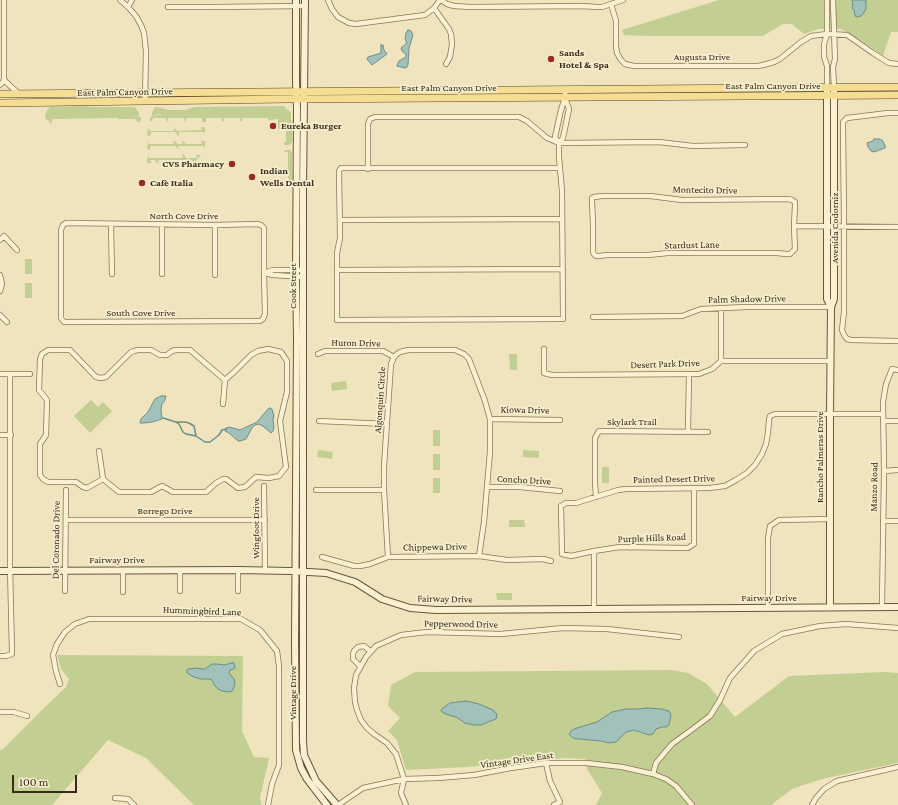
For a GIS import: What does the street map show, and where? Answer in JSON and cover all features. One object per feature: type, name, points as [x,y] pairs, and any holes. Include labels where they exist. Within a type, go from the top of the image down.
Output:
[{"type":"main road","name":"East Palm Canyon Drive","points":[[0,94],[898,87]]},
{"type":"main road","name":"East Palm Canyon Drive","points":[[0,103],[296,99],[898,95]]},
{"type":"street","points":[[0,85],[4,79],[4,0]]},
{"type":"street","points":[[120,0],[128,6],[139,21],[144,37],[146,51],[145,101]]},
{"type":"street","points":[[128,6],[132,0]]},
{"type":"street","points":[[328,0],[338,17],[349,23],[356,24],[425,15],[441,0],[454,6],[470,7],[597,7],[623,0]]},
{"type":"street","points":[[827,0],[827,34],[824,44],[824,57],[831,88]]},
{"type":"street","points":[[831,96],[835,59],[833,0]]},
{"type":"street","name":"Cook Street","points":[[296,3],[296,571]]},
{"type":"street","points":[[169,7],[305,3]]},
{"type":"street","name":"Cook Street","points":[[304,572],[303,270],[305,3]]},
{"type":"street","name":"Augusta Drive","points":[[611,4],[616,21],[617,53],[625,64],[634,66],[758,66],[780,59],[801,42],[811,36],[820,34],[848,35],[873,54],[888,63],[898,64]]},
{"type":"street","points":[[434,8],[451,34],[452,44],[450,57],[446,64]]},
{"type":"street","points":[[4,79],[12,89],[20,94]]},
{"type":"street","points":[[559,143],[555,138],[565,98],[565,90]]},
{"type":"street","name":"Rancho Palmeras Drive","points":[[831,96],[827,226],[827,300],[831,307]]},
{"type":"street","name":"Rancho Palmeras Drive","points":[[830,607],[831,307],[834,299],[831,96]]},
{"type":"street","points":[[560,168],[344,168],[340,170],[340,238],[337,253],[337,320],[563,319],[562,191],[559,143],[562,138],[569,114],[569,109],[565,98]]},
{"type":"street","name":"Avenida Codorniz","points":[[898,113],[845,119],[843,122],[844,312],[842,330],[844,335],[851,340],[898,341]]},
{"type":"street","points":[[368,169],[368,124],[370,119],[375,117],[514,116],[527,121],[547,138],[559,143],[659,142],[693,146],[745,146]]},
{"type":"street","name":"Montecito Drive","points":[[593,224],[592,198],[594,197],[650,196],[682,200],[789,199],[795,202],[794,226]]},
{"type":"street","points":[[340,220],[562,219]]},
{"type":"street","name":"North Cove Drive","points":[[61,230],[63,225],[66,223],[262,225],[264,228],[264,272]]},
{"type":"street","points":[[111,224],[112,274]]},
{"type":"street","name":"Stardust Lane","points":[[593,224],[593,252],[599,256],[668,253],[790,254],[795,249],[794,226]]},
{"type":"street","points":[[162,225],[162,274]]},
{"type":"street","points":[[215,225],[215,275]]},
{"type":"street","points":[[794,226],[898,227]]},
{"type":"street","name":"South Cove Drive","points":[[61,230],[61,318],[64,322],[260,321],[263,319],[265,314],[264,272]]},
{"type":"street","points":[[0,240],[4,236],[17,250]]},
{"type":"street","points":[[337,270],[562,269]]},
{"type":"street","points":[[264,272],[273,270],[296,273],[304,277]]},
{"type":"street","points":[[296,273],[303,270]]},
{"type":"street","points":[[0,275],[2,284],[0,291]]},
{"type":"street","name":"Palm Shadow Drive","points":[[593,317],[682,316],[701,309],[721,308],[831,307]]},
{"type":"street","points":[[721,308],[721,361],[831,361]]},
{"type":"street","points":[[0,315],[7,322]]},
{"type":"street","points":[[100,451],[103,479],[119,492],[151,492],[162,486],[173,492],[206,492],[223,479],[226,479],[238,488],[245,487],[256,477],[269,478],[279,476],[286,467],[280,421],[287,392],[287,361],[281,352],[268,349],[258,351],[251,355],[225,380],[223,404]]},
{"type":"street","name":"Desert Park Drive","points":[[544,349],[544,373],[552,375],[699,374],[712,369],[721,361]]},
{"type":"street","points":[[103,479],[87,488],[76,482],[48,482],[43,480],[40,475],[40,444],[46,435],[47,400],[39,390],[40,360],[44,352],[48,350],[70,350],[96,377],[101,378],[106,377],[131,352],[134,351],[152,350],[160,355],[167,355],[176,350],[190,350],[225,380]]},
{"type":"street","name":"Algonquin Circle","points":[[388,557],[384,466],[391,364],[394,357],[400,352],[408,350],[455,350],[464,354],[468,359],[485,401],[490,419],[490,452],[484,522],[478,556]]},
{"type":"street","name":"Huron Drive","points":[[318,354],[325,351],[383,351],[394,357]]},
{"type":"street","name":"Manzo Road","points":[[882,607],[884,471],[882,402],[886,384],[892,369],[898,370]]},
{"type":"street","points":[[0,374],[30,374]]},
{"type":"street","points":[[0,656],[12,654],[10,570],[10,374]]},
{"type":"street","points":[[688,431],[689,374]]},
{"type":"street","name":"Painted Desert Drive","points":[[561,548],[561,506],[566,503],[576,503],[618,490],[709,488],[725,486],[736,480],[747,473],[755,465],[762,454],[767,438],[770,416],[775,414],[883,414]]},
{"type":"street","name":"Kiowa Drive","points":[[490,419],[560,420]]},
{"type":"street","points":[[319,421],[387,424]]},
{"type":"street","points":[[883,421],[898,421]]},
{"type":"street","name":"Skylark Trail","points":[[596,497],[595,438],[599,431],[708,432]]},
{"type":"street","points":[[0,435],[11,435]]},
{"type":"street","points":[[884,471],[898,470]]},
{"type":"street","name":"Wingfoot Drive","points":[[264,486],[265,571]]},
{"type":"street","name":"Concho Drive","points":[[487,487],[541,488],[560,491]]},
{"type":"street","name":"Purple Hills Road","points":[[561,548],[562,554],[571,556],[620,547],[688,548],[694,544],[694,489]]},
{"type":"street","name":"Del Coronado Drive","points":[[65,591],[66,490]]},
{"type":"street","points":[[316,490],[384,490]]},
{"type":"street","points":[[768,608],[768,538],[770,526],[779,520],[830,519]]},
{"type":"street","name":"Borrego Drive","points":[[66,520],[265,520]]},
{"type":"street","points":[[883,521],[898,521]]},
{"type":"street","points":[[594,551],[594,609]]},
{"type":"street","name":"Chippewa Drive","points":[[322,557],[360,566],[388,557],[478,556],[507,560],[543,559],[551,561]]},
{"type":"street","points":[[122,592],[123,570]]},
{"type":"street","points":[[238,570],[238,591]]},
{"type":"street","name":"Fairway Drive","points":[[0,571],[238,570],[326,573],[354,582],[382,599],[410,608],[436,610],[898,607]]},
{"type":"street","points":[[180,571],[180,591]]},
{"type":"street","name":"Vintage Drive","points":[[296,571],[296,750],[301,768],[307,779],[327,805]]},
{"type":"street","name":"Vintage Drive","points":[[304,572],[304,755],[316,781],[338,805]]},
{"type":"street","name":"Hummingbird Lane","points":[[60,684],[53,655],[57,644],[65,632],[75,624],[89,619],[241,619],[260,630],[277,651],[279,666],[279,765],[272,784],[268,805]]},
{"type":"street","points":[[653,774],[656,763],[672,744],[710,716],[720,700],[730,678],[754,651],[782,634],[820,626],[846,624],[898,628]]},
{"type":"street","name":"Pepperwood Drive","points":[[404,778],[396,754],[387,743],[367,728],[357,710],[355,702],[354,688],[356,675],[360,666],[376,646],[401,635],[427,632],[501,634],[563,628],[607,629],[679,637]]},
{"type":"street","points":[[360,666],[353,659],[354,651],[358,647],[364,646],[370,652]]},
{"type":"street","points":[[0,712],[14,712],[27,716]]},
{"type":"street","points":[[546,763],[550,781],[560,802],[554,805]]},
{"type":"street","name":"Vintage Drive East","points":[[338,805],[363,788],[404,778],[438,778],[474,775],[546,763],[586,763],[622,767],[653,774],[666,779],[676,786],[692,805]]},
{"type":"street","points":[[812,805],[824,789],[837,781],[898,767]]},
{"type":"street","points":[[404,778],[401,793],[406,805]]},
{"type":"street","points":[[115,798],[128,799],[134,805]]},
{"type":"green space","points":[[719,0],[898,0],[898,32],[891,32],[883,56],[841,29],[818,29],[804,34],[792,24],[783,24],[763,36],[624,35],[622,30]]},
{"type":"green space","points":[[285,106],[285,108],[291,112],[292,120],[292,142],[289,145],[284,145],[284,142],[286,142],[286,130],[278,129],[278,119],[268,120],[268,118],[242,118],[242,121],[240,121],[240,118],[224,118],[224,121],[222,122],[222,118],[206,118],[206,122],[202,122],[202,118],[186,118],[185,122],[184,118],[168,118],[167,122],[166,118],[153,118],[152,121],[150,121],[150,117],[162,114],[152,116],[152,112],[155,107],[169,110],[186,110],[194,107]]},
{"type":"green space","points":[[50,107],[134,107],[139,113],[139,116],[131,116],[141,117],[141,120],[137,122],[136,119],[118,118],[52,119],[52,123],[50,123],[45,119],[46,112]]},
{"type":"green space","points":[[174,127],[177,131],[202,130],[201,127],[204,127],[205,134],[203,132],[179,132],[178,136],[176,132],[151,132],[151,136],[150,134],[150,136],[147,135],[148,128],[150,131],[174,131]]},
{"type":"green space","points":[[173,141],[177,144],[183,144],[183,141],[186,144],[202,144],[201,141],[204,141],[205,148],[203,146],[178,146],[179,150],[175,146],[150,146],[150,150],[147,148],[148,142],[149,144],[174,144]]},
{"type":"green space","points":[[285,150],[290,150],[292,153],[292,185],[290,187],[284,186],[288,185],[288,152],[284,152]]},
{"type":"green space","points":[[184,154],[186,158],[197,158],[196,155],[201,155],[194,163],[192,160],[158,160],[159,163],[157,163],[155,160],[150,160],[151,162],[147,162],[148,155],[149,158],[183,158],[182,155]]},
{"type":"green space","points":[[25,259],[32,259],[32,274],[25,274]]},
{"type":"green space","points":[[25,283],[32,283],[32,298],[25,298]]},
{"type":"green space","points":[[509,354],[517,354],[517,370],[510,370]]},
{"type":"green space","points":[[346,381],[347,389],[332,391],[331,383]]},
{"type":"green space","points":[[91,400],[98,407],[103,402],[112,411],[90,433],[74,416]]},
{"type":"green space","points":[[433,430],[440,430],[440,446],[433,446]]},
{"type":"green space","points":[[318,450],[333,452],[332,459],[317,457]]},
{"type":"green space","points":[[523,450],[539,451],[539,458],[523,457]]},
{"type":"green space","points":[[433,454],[440,454],[440,470],[433,470]]},
{"type":"green space","points":[[602,467],[609,467],[609,483],[602,483]]},
{"type":"green space","points":[[433,478],[440,478],[440,493],[433,493]]},
{"type":"green space","points":[[509,520],[524,520],[525,527],[509,527]]},
{"type":"green space","points":[[496,593],[512,593],[512,600],[497,600]]},
{"type":"green space","points":[[57,655],[243,656],[242,731],[254,757],[269,758],[260,798],[262,805],[194,805],[146,758],[108,740],[52,805],[0,805],[0,750],[3,749],[66,687],[69,679],[61,669]]},
{"type":"green space","points":[[671,670],[688,673],[707,684],[735,717],[789,676],[884,672],[898,673],[898,763],[822,779],[792,789],[771,805],[596,805],[602,793],[587,769],[585,759],[566,758],[468,767],[406,770],[397,740],[388,731],[400,718],[388,706],[391,685],[415,672]]},
{"type":"water","points":[[852,0],[866,0],[866,9],[861,16],[855,16],[852,8]]},
{"type":"water","points":[[408,30],[411,31],[413,35],[409,48],[408,65],[405,68],[397,65],[399,61],[406,57],[406,54],[401,48],[407,43],[405,39]]},
{"type":"water","points":[[381,45],[383,45],[387,54],[372,65],[367,59],[368,57],[381,53]]},
{"type":"water","points":[[874,139],[882,140],[885,148],[874,152],[871,151],[867,143],[873,141]]},
{"type":"water","points":[[161,396],[166,396],[161,409],[162,419],[140,423],[141,419],[148,412],[155,399]]},
{"type":"water","points":[[270,408],[272,409],[274,416],[274,428],[271,433],[258,424],[252,428],[246,439],[238,441],[225,431],[226,428],[229,427],[240,430],[257,422]]},
{"type":"water","points":[[234,663],[235,667],[234,669],[230,670],[229,673],[234,679],[235,683],[233,690],[230,692],[218,689],[212,680],[201,679],[187,673],[188,669],[205,669],[212,664],[224,665]]},
{"type":"water","points":[[466,701],[479,704],[493,710],[497,714],[496,719],[481,725],[474,725],[465,723],[456,717],[442,712],[441,710],[450,703]]},
{"type":"water","points":[[647,708],[669,711],[671,715],[669,725],[656,729],[653,734],[649,735],[634,730],[626,732],[616,742],[609,743],[573,738],[569,734],[572,730],[597,722],[612,712],[626,709]]},
{"type":"waterway","points":[[163,418],[176,422],[189,423],[194,426],[196,436]]},
{"type":"waterway","points":[[176,422],[179,424],[183,432],[196,436],[205,442],[210,442],[219,435],[222,430],[226,429]]},
{"type":"place","name":"Sands Hotel & Spa","points":[[551,59]]},
{"type":"place","name":"Eureka Burger","points":[[273,126]]},
{"type":"place","name":"CVS Pharmacy","points":[[232,164]]},
{"type":"place","name":"Indian Wells Dental","points":[[252,177]]},
{"type":"place","name":"Cafè Italia","points":[[142,183]]}]
